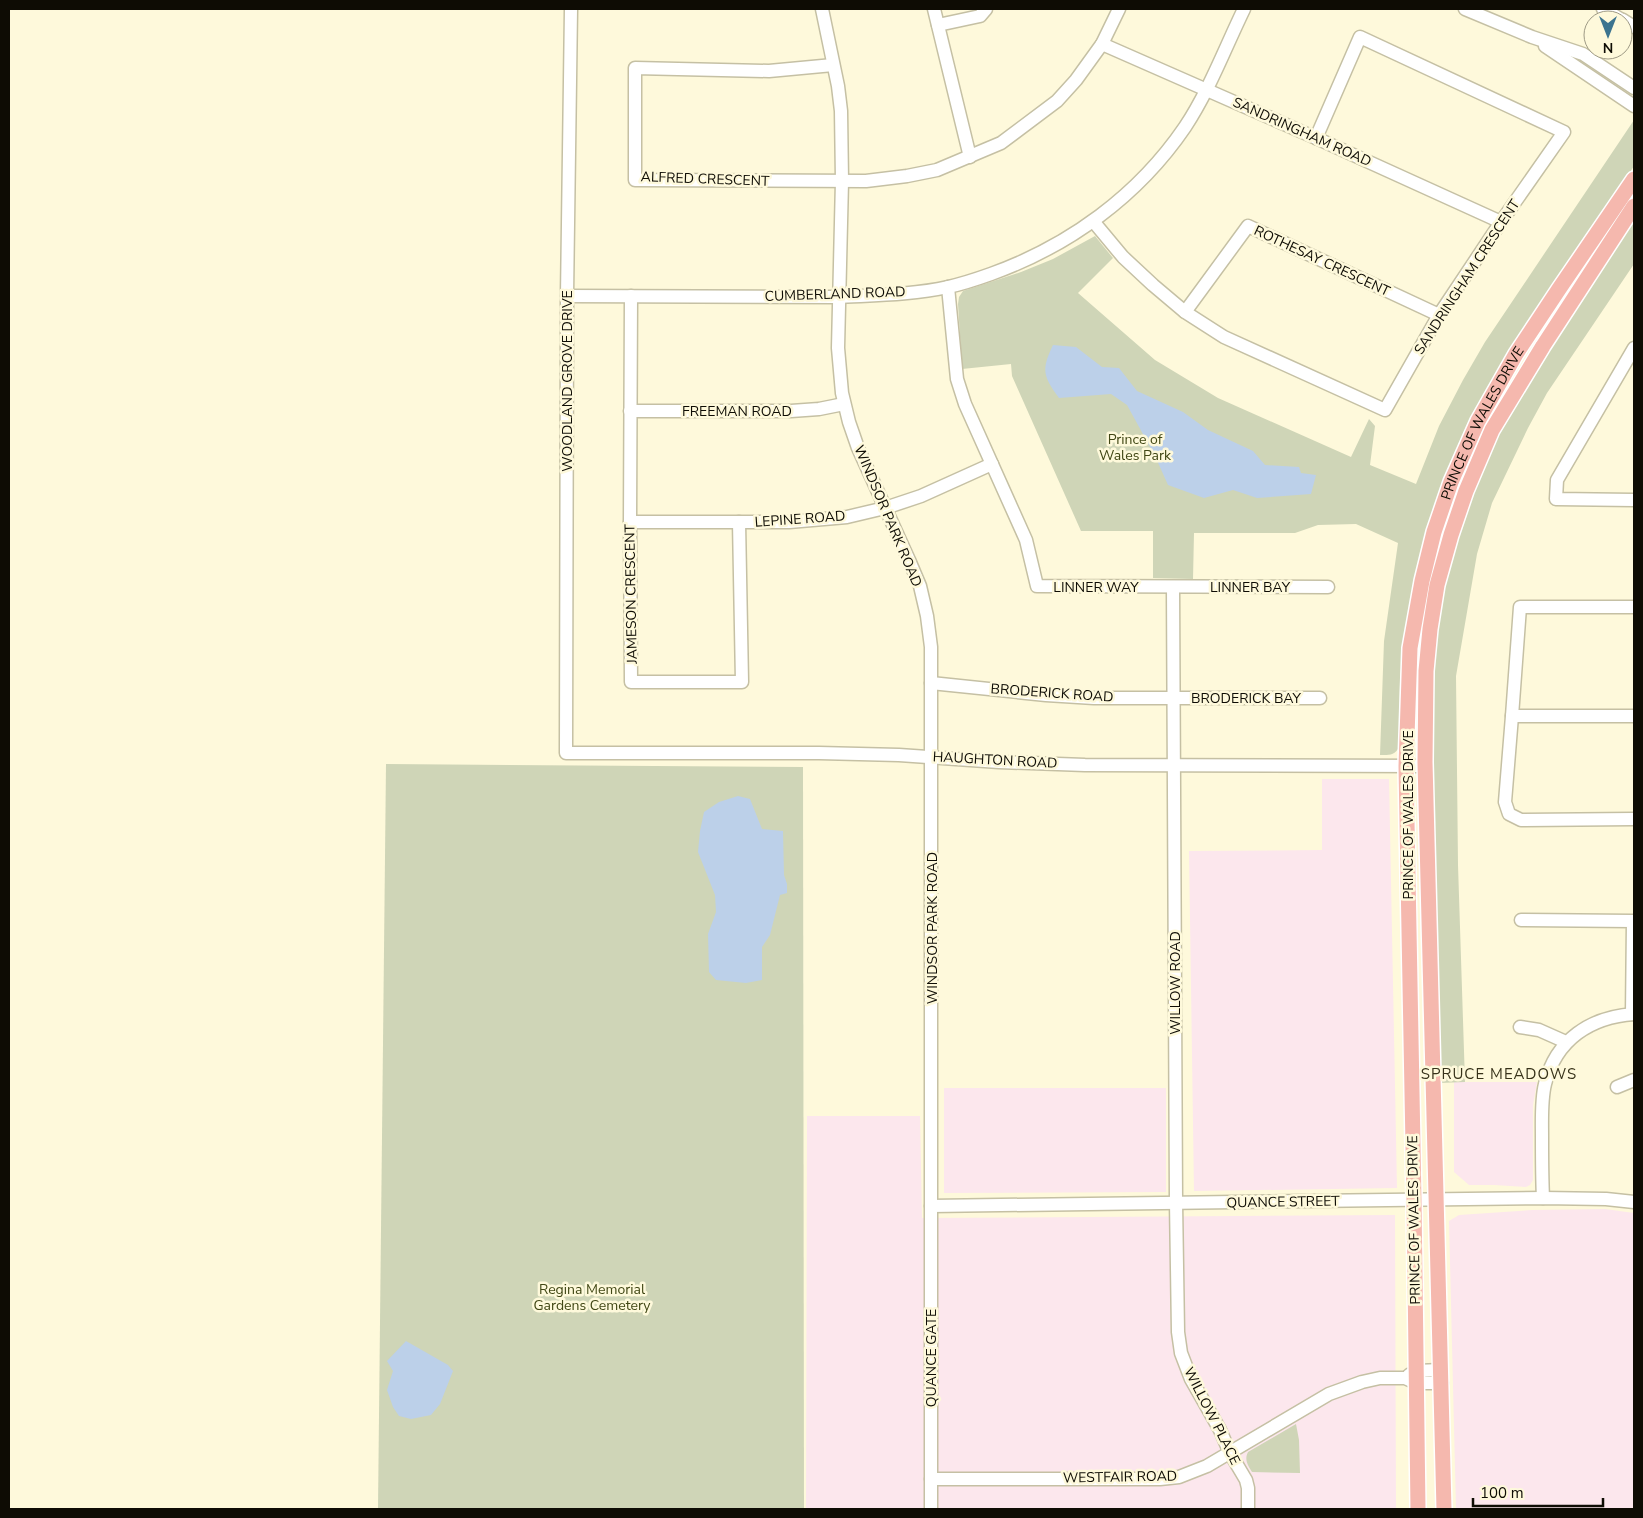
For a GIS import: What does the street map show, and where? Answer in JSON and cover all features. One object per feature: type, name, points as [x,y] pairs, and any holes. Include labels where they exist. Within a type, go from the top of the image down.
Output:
[{"type":"main road","name":"PRINCE OF WALES DRIVE","points":[[1418,1509],[1412,1377],[1414,1200],[1406,766],[1410,648],[1422,581],[1434,532],[1451,482],[1478,421],[1516,354],[1634,179]]},
{"type":"main road","name":"PRINCE OF WALES DRIVE","points":[[1444,1509],[1425,766],[1426,672],[1430,629],[1437,585],[1451,535],[1466,491],[1492,430],[1543,346],[1634,206]]},
{"type":"street","name":"WOODLAND GROVE DRIVE","points":[[566,753],[567,296],[571,9]]},
{"type":"street","name":"WINDSOR PARK ROAD","points":[[822,9],[841,111],[842,181],[838,297],[839,363],[844,404],[858,448],[915,573],[924,601],[931,647],[932,1206]]},
{"type":"street","points":[[934,9],[970,157]]},
{"type":"street","points":[[938,25],[980,16],[986,9]]},
{"type":"street","points":[[842,181],[866,181],[937,170],[1001,143],[1057,101],[1076,80],[1102,44],[1120,9]]},
{"type":"street","name":"CUMBERLAND ROAD","points":[[567,296],[838,297],[876,295],[948,287],[983,277],[1023,262],[1065,240],[1093,222],[1130,191],[1166,152],[1185,126],[1206,90],[1244,9]]},
{"type":"street","points":[[1465,9],[1532,37],[1583,54],[1634,88]]},
{"type":"street","name":"SANDRINGHAM CRESCENT","points":[[1093,222],[1152,285],[1185,312],[1224,337],[1386,410],[1439,315],[1564,132],[1360,37],[1316,138]]},
{"type":"street","points":[[1532,37],[1634,106]]},
{"type":"street","name":"SANDRINGHAM ROAD","points":[[1102,44],[1501,222]]},
{"type":"street","name":"ALFRED CRESCENT","points":[[833,64],[769,71],[635,68],[634,180],[842,181]]},
{"type":"street","name":"ROTHESAY CRESCENT","points":[[1185,312],[1248,226],[1439,315]]},
{"type":"street","name":"LINNER WAY","points":[[948,287],[957,378],[965,404],[1026,540],[1037,586],[1173,587]]},
{"type":"street","name":"JAMESON CRESCENT","points":[[631,296],[631,682],[742,682],[740,522]]},
{"type":"street","points":[[1634,348],[1557,480],[1556,499],[1634,500]]},
{"type":"street","name":"FREEMAN ROAD","points":[[630,410],[791,411],[819,409],[844,404]]},
{"type":"street","name":"LEPINE ROAD","points":[[630,522],[789,522],[826,520],[885,508],[933,492],[992,464]]},
{"type":"street","points":[[1173,587],[1173,764]]},
{"type":"street","name":"LINNER BAY","points":[[1173,587],[1328,587]]},
{"type":"street","points":[[1634,607],[1520,608],[1505,802],[1509,814],[1521,820],[1634,818]]},
{"type":"street","name":"BRODERICK ROAD","points":[[932,683],[1071,697],[1173,698]]},
{"type":"street","name":"BRODERICK BAY","points":[[1173,698],[1320,698]]},
{"type":"street","points":[[1512,716],[1634,716]]},
{"type":"street","name":"HAUGHTON ROAD","points":[[566,753],[819,753],[932,757],[999,762],[1085,764],[1425,766]]},
{"type":"street","name":"WILLOW ROAD","points":[[1173,764],[1176,1202]]},
{"type":"street","points":[[1521,920],[1633,921],[1633,1014],[1607,1018],[1586,1026],[1566,1042],[1554,1062],[1545,1083],[1542,1122],[1543,1198]]},
{"type":"street","points":[[1520,1027],[1539,1030],[1566,1042]]},
{"type":"street","points":[[1617,1087],[1634,1080]]},
{"type":"street","name":"QUANCE STREET","points":[[932,1206],[1543,1198],[1606,1199],[1634,1202]]},
{"type":"street","name":"WILLOW PLACE","points":[[1176,1202],[1178,1332],[1181,1354],[1191,1379],[1220,1430],[1230,1454],[1247,1484],[1248,1509]]},
{"type":"street","name":"QUANCE GATE","points":[[931,1509],[932,1206]]},
{"type":"street","name":"WESTFAIR ROAD","points":[[931,1479],[1170,1478],[1196,1471],[1230,1454],[1330,1394],[1362,1382],[1380,1378],[1441,1377]]},
{"type":"shaded area","points":[[1322,779],[1389,779],[1397,1188],[1194,1191],[1189,851],[1322,850]]},
{"type":"shaded area","points":[[1454,1082],[1537,1082],[1533,1105],[1533,1180],[1530,1185],[1526,1187],[1469,1185],[1454,1172]]},
{"type":"shaded area","points":[[944,1088],[1166,1088],[1166,1192],[944,1193]]},
{"type":"shaded area","points":[[807,1116],[920,1116],[922,1218],[1395,1215],[1396,1509],[806,1509]]},
{"type":"shaded area","points":[[1605,1209],[1634,1213],[1634,1509],[1456,1509],[1449,1221],[1459,1215],[1532,1210]]},
{"type":"green space","name":"Prince of Wales Park","points":[[1634,120],[1634,166],[1483,399],[1406,642],[1400,681],[1399,747],[1391,754],[1380,755],[1384,641],[1398,543],[1356,524],[1318,525],[1295,533],[1194,533],[1193,579],[1153,578],[1153,531],[1081,531],[1012,376],[1011,364],[962,369],[958,304],[959,297],[963,291],[1021,272],[1053,259],[1095,236],[1113,258],[1078,293],[1155,360],[1218,398],[1351,457],[1369,419],[1375,426],[1370,465],[1416,484],[1439,426],[1485,342]]},
{"type":"green space","points":[[1634,221],[1634,264],[1547,393],[1528,428],[1492,503],[1477,554],[1456,676],[1458,865],[1465,1082],[1440,1083],[1432,757],[1434,667],[1440,614],[1446,583],[1457,539],[1484,462],[1500,430],[1545,353]]},
{"type":"green space","name":"Regina Memorial Gardens Cemetery","points":[[386,764],[803,767],[804,1509],[378,1509]]},
{"type":"green space","points":[[1296,1424],[1299,1440],[1300,1473],[1252,1472],[1246,1460],[1248,1452]]},
{"type":"water","points":[[1053,345],[1076,347],[1102,367],[1119,368],[1137,391],[1183,412],[1208,430],[1253,451],[1265,465],[1299,467],[1301,473],[1316,475],[1311,494],[1257,498],[1233,490],[1204,498],[1168,485],[1155,456],[1127,405],[1111,394],[1059,398],[1045,373],[1045,367]]},
{"type":"water","points":[[738,796],[750,799],[762,829],[783,831],[784,875],[787,884],[787,893],[780,895],[770,935],[762,947],[762,980],[746,983],[716,980],[709,972],[708,934],[716,912],[715,895],[698,852],[704,812],[719,802]]},
{"type":"water","points":[[406,1341],[448,1365],[453,1371],[440,1404],[431,1415],[411,1419],[399,1416],[393,1407],[387,1390],[393,1371],[387,1361]]},
{"type":"district","name":"SPRUCE MEADOWS","points":[[1499,1074]]}]
